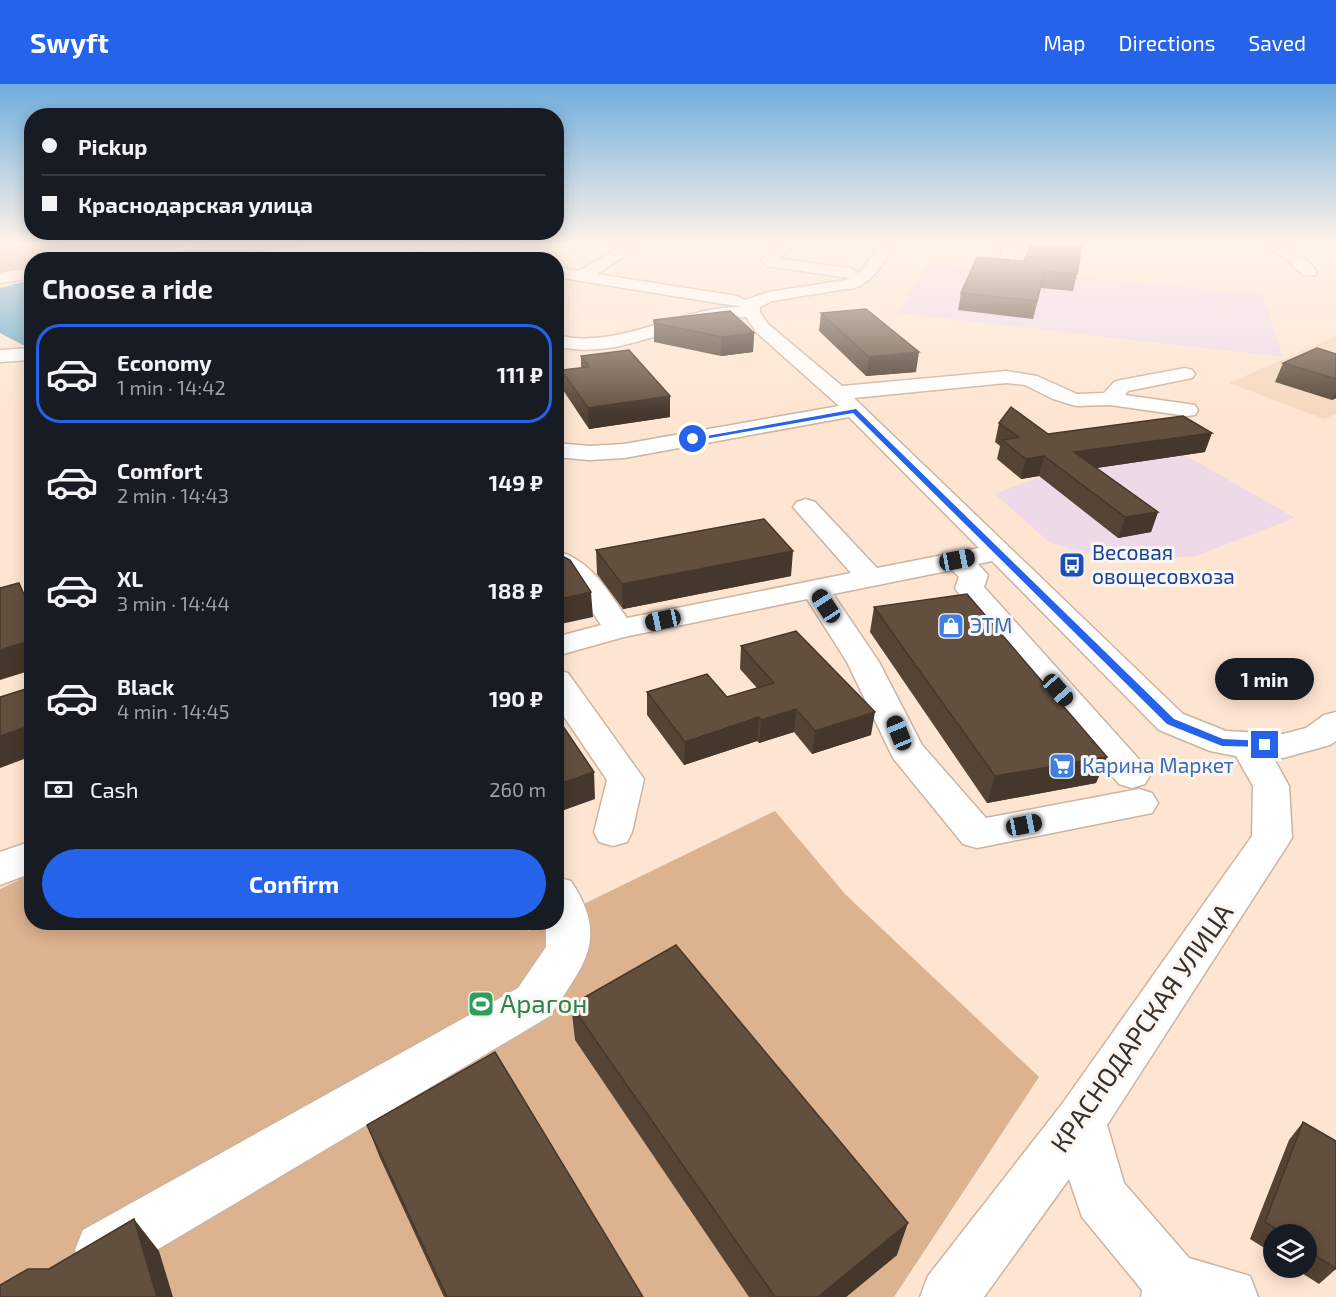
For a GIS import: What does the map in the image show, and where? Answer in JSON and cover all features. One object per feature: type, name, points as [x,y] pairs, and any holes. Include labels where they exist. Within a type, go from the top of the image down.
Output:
[{"type":"street","points":[[712,301],[751,308]]},
{"type":"street","points":[[564,343],[574,346],[595,346],[710,313],[751,308],[762,301]]},
{"type":"street","points":[[751,308],[762,328],[837,393],[1171,722],[1222,742],[1283,746],[1330,735]]},
{"type":"street","points":[[0,356],[24,354]]},
{"type":"street","points":[[1110,399],[1121,386],[1185,374]]},
{"type":"street","points":[[837,393],[1006,377],[1030,380],[1066,398],[1110,399],[1187,410]]},
{"type":"street","points":[[564,451],[624,452],[854,410]]},
{"type":"street","points":[[849,436],[877,433]]},
{"type":"street","points":[[806,507],[870,577]]},
{"type":"street","points":[[564,645],[619,629],[998,552]]},
{"type":"street","points":[[814,588],[863,662],[892,716],[906,750],[977,834],[1136,789],[969,588],[974,575],[957,560]]},
{"type":"street","points":[[564,565],[582,577],[619,629]]},
{"type":"street","points":[[564,691],[626,779],[613,832]]},
{"type":"street","name":"КРАСНОДАРСКАЯ УЛИЦА","points":[[949,1297],[1080,1121],[1272,838],[1271,786],[1248,744]]},
{"type":"street","points":[[0,869],[24,859]]},
{"type":"street","points":[[62,1274],[534,1002],[568,951],[567,910],[564,905]]},
{"type":"street","points":[[1080,1121],[1101,1197],[1171,1290],[1229,1297]]},
{"type":"shaded area","points":[[905,301],[1265,301],[1283,357],[898,313]]},
{"type":"shaded area","points":[[1336,336],[1336,414],[1324,419],[1229,383]]},
{"type":"shaded area","points":[[1164,443],[1295,518],[1196,556],[1123,561],[1050,543],[995,494],[1111,450]]},
{"type":"shaded area","name":"Арагон","points":[[775,811],[845,894],[1039,1077],[894,1297],[0,1297],[0,889],[24,877],[24,930],[564,930],[564,914]]},
{"type":"water","points":[[0,301],[24,301],[24,345],[0,333]]},
{"type":"building","points":[[866,309],[919,352],[869,357],[821,313]]},
{"type":"building","points":[[730,311],[754,333],[722,337],[654,323],[654,320]]},
{"type":"building","points":[[1317,348],[1336,354],[1336,379],[1283,363]]},
{"type":"building","points":[[629,350],[670,396],[588,408],[564,374],[564,370],[589,367],[581,356]]},
{"type":"building","points":[[1011,407],[1048,434],[1183,416],[1212,433],[1074,452],[1158,512],[1125,517],[1044,456],[1026,459],[1002,440],[1019,437],[999,423]]},
{"type":"building","points":[[764,519],[793,551],[622,584],[596,550]]},
{"type":"building","points":[[564,557],[570,560],[591,592],[564,598]]},
{"type":"building","points":[[19,583],[24,595],[24,642],[0,650],[0,588]]},
{"type":"building","points":[[967,594],[1107,757],[995,776],[874,607]]},
{"type":"building","points":[[796,631],[875,712],[815,731],[796,709],[761,720],[759,717],[685,742],[647,692],[707,674],[727,697],[774,683],[741,646]]},
{"type":"building","points":[[24,690],[24,728],[0,736],[0,697]]},
{"type":"building","points":[[564,728],[594,772],[564,782]]},
{"type":"building","points":[[676,945],[908,1223],[818,1297],[775,1297],[571,1005]]},
{"type":"building","points":[[495,1052],[643,1297],[447,1297],[367,1125]]},
{"type":"building","points":[[1303,1122],[1336,1141],[1336,1269],[1317,1256],[1317,1224],[1268,1224],[1265,1222]]},
{"type":"building","points":[[134,1219],[157,1297],[0,1297],[0,1285],[28,1269],[49,1269]]},
{"type":"place","name":"Весовая овощесовхоза","points":[[1072,565]]},
{"type":"place","name":"ЭТМ","points":[[951,626]]},
{"type":"place","name":"Карина Маркет","points":[[1062,766]]},
{"type":"place","name":"Арагон","points":[[481,1004]]},
{"type":"route","points":[[693,439],[854,410],[1171,722],[1222,742],[1265,745]]}]
